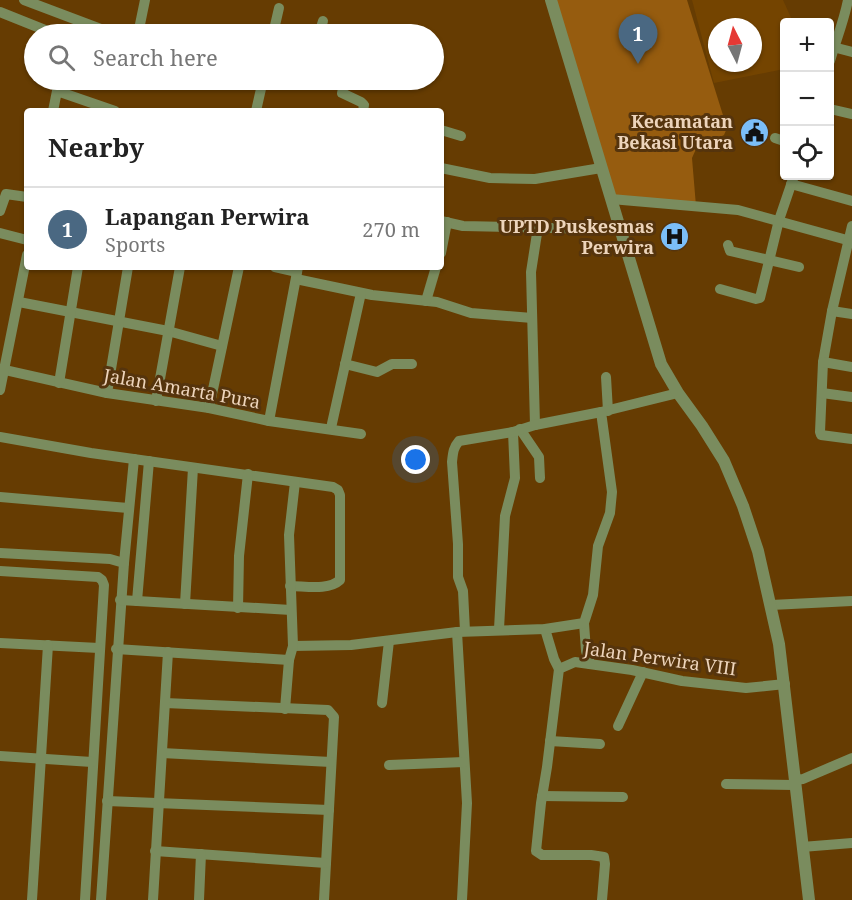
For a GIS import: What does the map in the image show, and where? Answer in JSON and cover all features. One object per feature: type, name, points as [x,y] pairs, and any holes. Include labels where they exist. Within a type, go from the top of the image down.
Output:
[{"type":"street","points":[[24,0],[88,24]]},
{"type":"street","points":[[140,24],[145,0]]},
{"type":"street","points":[[551,0],[661,363],[723,461],[758,551],[771,605],[784,684],[809,900]]},
{"type":"street","points":[[834,44],[843,23],[848,0]]},
{"type":"street","points":[[275,24],[279,8]]},
{"type":"street","points":[[0,12],[31,24]]},
{"type":"street","points":[[834,47],[852,52]]},
{"type":"street","points":[[257,108],[261,90]]},
{"type":"street","points":[[343,90],[342,93],[361,102],[364,108]]},
{"type":"street","points":[[54,108],[57,92],[100,108]]},
{"type":"street","points":[[834,110],[851,114]]},
{"type":"street","points":[[444,131],[461,136]]},
{"type":"street","points":[[444,169],[490,178],[536,179],[601,168]]},
{"type":"street","points":[[720,289],[759,299],[779,220],[792,180],[852,201]]},
{"type":"street","points":[[0,211],[6,194],[24,197]]},
{"type":"street","points":[[611,199],[738,210],[847,240]]},
{"type":"street","points":[[444,221],[463,226],[596,229],[619,227]]},
{"type":"street","points":[[852,226],[832,311],[823,363],[822,393],[822,435],[852,438]]},
{"type":"street","points":[[535,425],[531,272],[538,227]]},
{"type":"street","points":[[0,233],[24,239]]},
{"type":"street","points":[[729,245],[730,251],[799,267]]},
{"type":"street","points":[[0,390],[2,370],[24,270]]},
{"type":"street","points":[[59,383],[77,270]]},
{"type":"street","points":[[107,393],[128,270]]},
{"type":"street","points":[[156,401],[179,270]]},
{"type":"street","points":[[209,408],[238,270]]},
{"type":"street","points":[[426,301],[435,270]]},
{"type":"street","points":[[269,421],[297,273],[360,293],[437,302],[471,313],[532,318]]},
{"type":"street","points":[[331,428],[360,293]]},
{"type":"street","points":[[19,302],[168,331],[222,346]]},
{"type":"street","points":[[832,311],[852,314]]},
{"type":"street","points":[[823,363],[852,368]]},
{"type":"street","points":[[345,364],[376,372],[392,364],[412,364]]},
{"type":"street","name":"Jalan Amarta Pura","points":[[2,370],[107,393],[209,408],[269,421],[361,434]]},
{"type":"street","points":[[590,664],[586,651],[584,623],[593,595],[598,546],[610,513],[612,492],[604,411],[606,378]]},
{"type":"street","points":[[462,900],[467,803],[461,632],[463,591],[458,577],[453,449],[459,441],[516,431],[678,393]]},
{"type":"street","points":[[822,393],[852,398]]},
{"type":"street","points":[[516,431],[539,457],[540,478]]},
{"type":"street","points":[[499,629],[505,516],[515,478],[516,431]]},
{"type":"street","points":[[0,437],[338,489],[340,495],[340,580],[334,585],[327,586],[290,586]]},
{"type":"street","points":[[101,900],[120,600],[134,459]]},
{"type":"street","points":[[137,601],[149,461]]},
{"type":"street","points":[[185,604],[193,468]]},
{"type":"street","points":[[238,608],[239,556],[248,474]]},
{"type":"street","points":[[285,709],[289,660],[293,646],[289,535],[295,482]]},
{"type":"street","points":[[0,497],[128,508]]},
{"type":"street","points":[[0,553],[110,559],[123,563]]},
{"type":"street","points":[[0,571],[98,577],[104,585],[85,900]]},
{"type":"street","points":[[120,600],[291,610]]},
{"type":"street","points":[[771,605],[851,604]]},
{"type":"street","points":[[293,646],[388,641],[499,629],[545,629],[584,623]]},
{"type":"street","points":[[545,629],[559,669]]},
{"type":"street","points":[[382,703],[388,641]]},
{"type":"street","points":[[0,643],[99,648]]},
{"type":"street","points":[[32,900],[48,645]]},
{"type":"street","points":[[117,649],[289,660]]},
{"type":"street","points":[[153,900],[168,652]]},
{"type":"street","name":"Jalan Perwira VIII","points":[[602,900],[605,864],[603,857],[542,855],[536,850],[559,669],[575,662],[643,672],[682,681],[746,688],[784,684]]},
{"type":"street","points":[[618,726],[643,672]]},
{"type":"street","points":[[165,703],[328,710],[332,713],[334,717],[324,900]]},
{"type":"street","points":[[550,741],[600,744]]},
{"type":"street","points":[[162,753],[331,762]]},
{"type":"street","points":[[0,756],[92,762]]},
{"type":"street","points":[[726,784],[794,783],[852,758]]},
{"type":"street","points":[[390,765],[465,762]]},
{"type":"street","points":[[91,775],[109,776]]},
{"type":"street","points":[[542,796],[623,796]]},
{"type":"street","points":[[107,801],[329,810]]},
{"type":"street","points":[[802,847],[852,843]]},
{"type":"street","points":[[155,851],[326,863]]},
{"type":"street","points":[[199,900],[201,854]]},
{"type":"shaded area","points":[[551,0],[687,0],[727,128],[724,135],[696,149],[692,158],[696,206],[611,199]]},
{"type":"shaded area","points":[[692,0],[783,0],[791,18],[780,18],[780,70],[714,83],[711,72],[762,72],[762,18],[708,18],[708,60]]},
{"type":"place","name":"Lapangan Perwira","points":[[638,64]]},
{"type":"place","name":"Kecamatan Bekasi Utara","points":[[754,132]]},
{"type":"place","name":"UPTD Puskesmas Perwira","points":[[675,237]]}]
